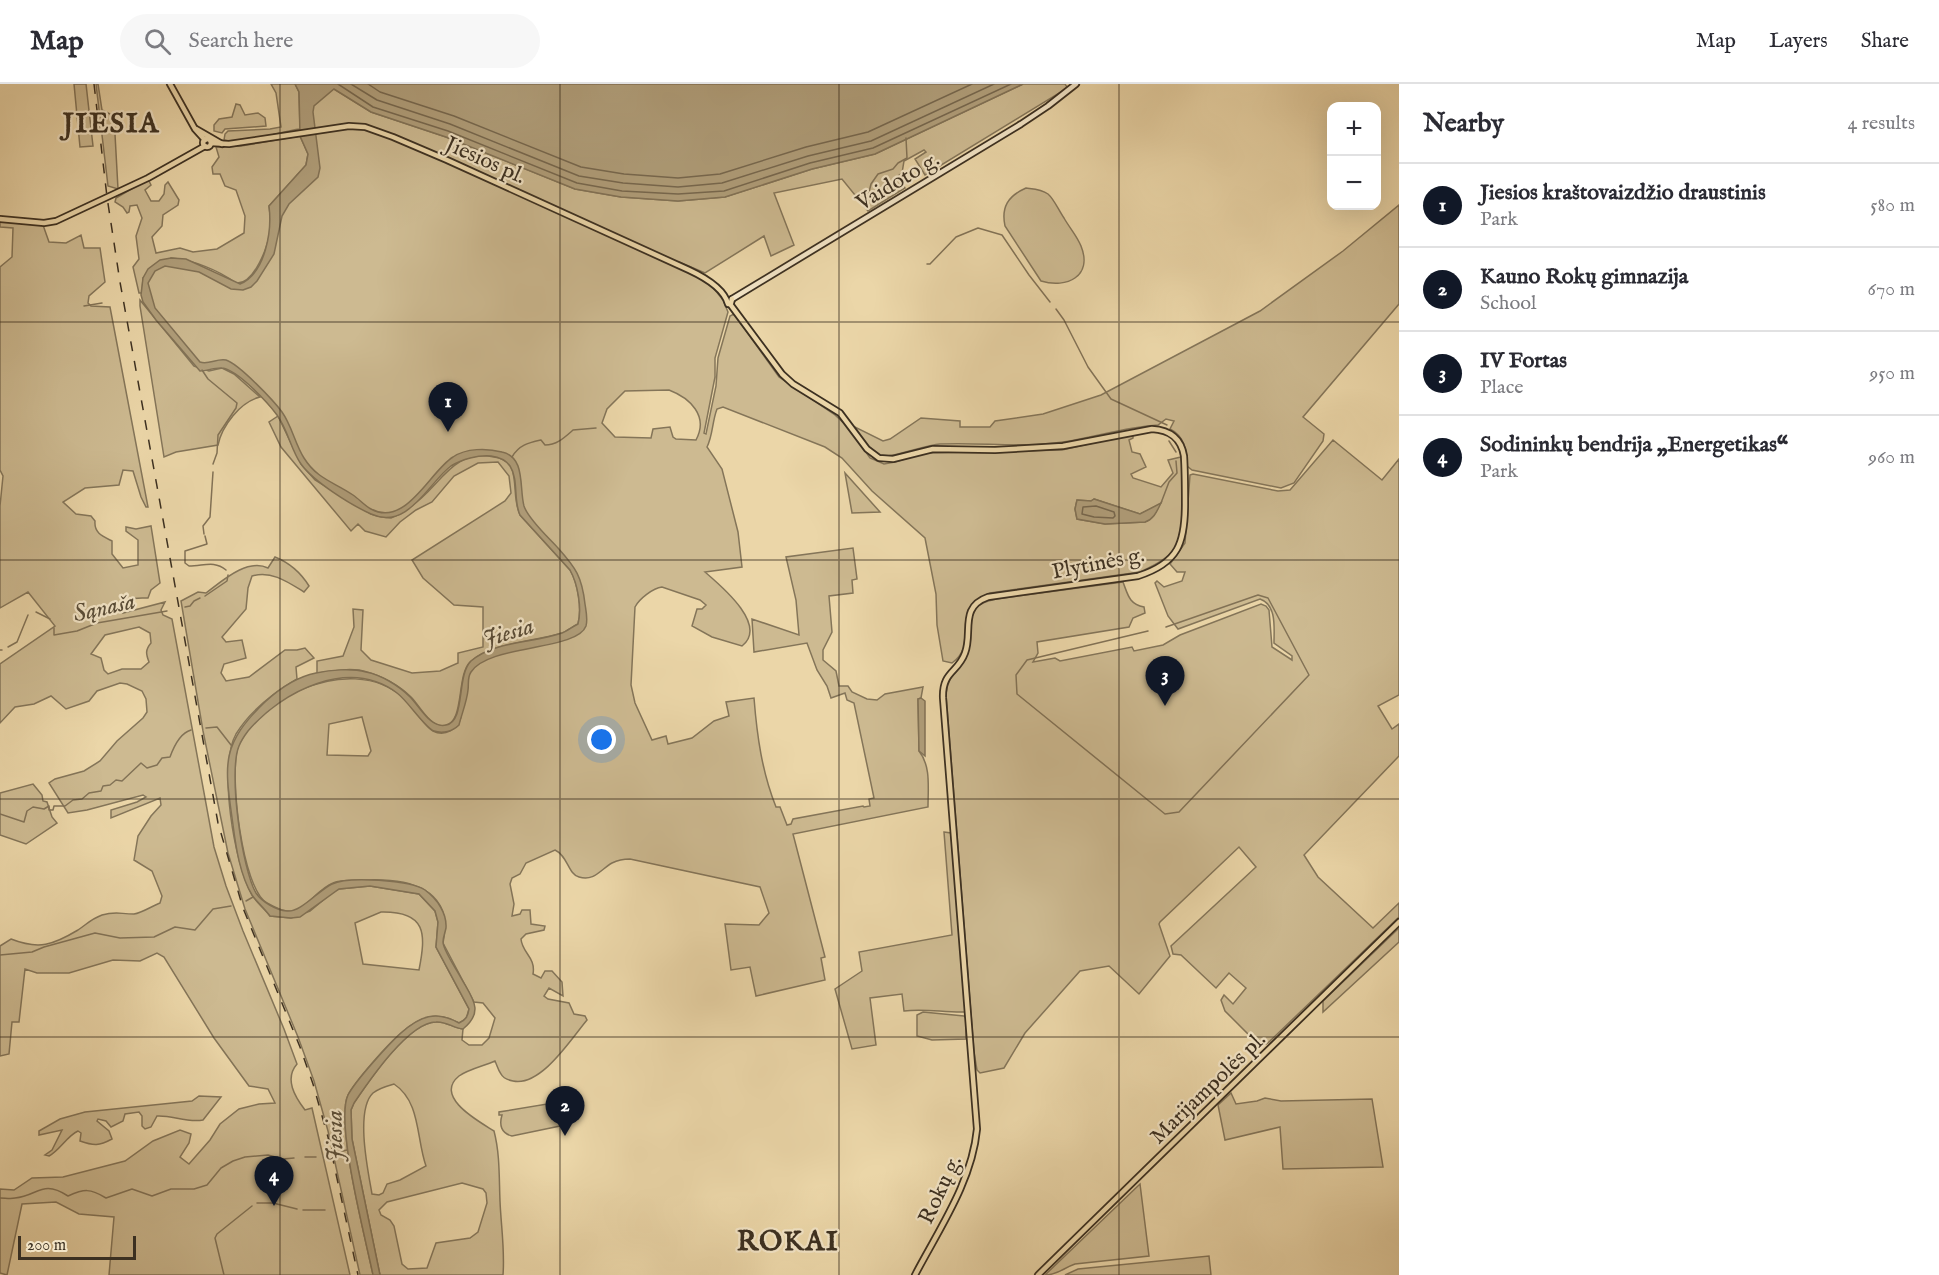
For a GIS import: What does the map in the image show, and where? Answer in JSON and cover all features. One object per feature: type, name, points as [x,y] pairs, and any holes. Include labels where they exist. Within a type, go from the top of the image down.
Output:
[{"type":"main road","points":[[0,219],[44,223],[56,221],[148,178],[205,143],[170,84]]},
{"type":"main road","name":"Vaidoto g.","points":[[730,301],[1021,124],[1076,84]]},
{"type":"main road","name":"Jiesios pl.","points":[[205,143],[209,146],[211,143],[246,142],[349,126],[365,127],[418,147],[689,270],[714,285],[730,301]]},
{"type":"main road","points":[[195,129],[222,144]]},
{"type":"main road","name":"Plytinės g.","points":[[730,301],[782,374],[793,384],[840,413],[867,449],[879,458],[893,459],[933,449],[995,450],[1063,446],[1152,429],[1172,434],[1183,450],[1184,533],[1180,545],[1166,561],[1151,571],[1127,578],[979,600],[972,607],[969,616],[964,656],[944,683],[943,698],[973,1077]]},
{"type":"main road","name":"Marijampolės pl.","points":[[1038,1275],[1399,922]]},
{"type":"main road","name":"Rokų g.","points":[[915,1275],[957,1195],[972,1160],[977,1129],[973,1077]]},
{"type":"shaded area","points":[[74,84],[86,84],[93,146],[80,147]]},
{"type":"shaded area","points":[[96,84],[98,84],[102,110],[114,116],[118,189],[108,186]]},
{"type":"shaded area","points":[[271,84],[295,84],[299,92],[300,129],[250,140],[224,140],[228,131],[281,127],[276,93]]},
{"type":"shaded area","points":[[307,84],[317,84],[310,88],[334,89],[371,112],[446,137],[575,189],[621,197],[678,201],[725,197],[812,169],[875,154],[1023,84],[1065,84],[1067,87],[1061,92],[925,175],[915,159],[926,152],[924,150],[904,161],[902,173],[898,176],[905,188],[868,211],[842,179],[774,193],[794,245],[771,256],[764,236],[705,273],[679,262],[679,267],[704,280],[715,290],[723,300],[728,312],[715,358],[715,377],[704,433],[706,434],[716,386],[718,358],[730,316],[734,314],[779,377],[835,415],[848,427],[870,458],[884,464],[924,453],[1062,450],[1133,434],[1133,438],[1129,440],[1132,452],[1140,454],[1146,467],[1131,474],[1133,478],[1161,487],[1173,473],[1168,460],[1181,457],[1182,528],[1177,545],[1166,558],[1140,572],[990,593],[977,600],[970,608],[964,646],[960,655],[952,663],[943,661],[937,625],[936,594],[925,538],[872,491],[842,458],[825,447],[723,407],[717,409],[707,447],[722,469],[738,532],[742,567],[705,572],[739,606],[750,627],[749,637],[742,646],[712,637],[692,626],[697,609],[702,609],[706,605],[700,600],[662,587],[640,601],[635,607],[631,685],[635,703],[652,740],[666,736],[668,744],[692,738],[714,721],[729,716],[726,702],[754,698],[767,781],[776,807],[780,807],[787,825],[791,824],[793,819],[870,806],[869,799],[874,798],[854,703],[847,700],[845,693],[831,698],[807,643],[754,652],[752,619],[799,635],[796,600],[786,557],[853,548],[857,579],[852,580],[853,593],[829,596],[832,632],[823,650],[823,660],[836,671],[839,686],[848,686],[852,692],[867,699],[877,700],[885,694],[923,687],[921,698],[918,699],[919,751],[927,770],[928,807],[793,834],[825,957],[821,958],[825,980],[756,996],[750,967],[731,970],[725,924],[759,925],[769,913],[760,887],[630,859],[614,862],[597,874],[584,878],[575,875],[563,856],[555,850],[526,863],[520,874],[512,878],[510,884],[514,904],[512,916],[520,914],[522,910],[530,910],[531,924],[545,926],[544,930],[526,934],[521,939],[533,963],[533,974],[541,978],[545,971],[552,971],[562,982],[563,996],[549,988],[544,996],[548,999],[569,1003],[574,1014],[585,1016],[587,1020],[554,1060],[534,1077],[524,1081],[504,1078],[495,1061],[472,1069],[459,1076],[452,1084],[455,1100],[462,1108],[494,1131],[499,1166],[503,1275],[380,1275],[352,1139],[351,1110],[354,1103],[390,1054],[413,1032],[425,1025],[440,1022],[463,1029],[462,1040],[469,1045],[482,1045],[489,1038],[495,1018],[483,1003],[474,1002],[443,943],[445,924],[442,910],[435,898],[425,890],[397,881],[381,880],[333,883],[301,908],[293,911],[282,910],[267,903],[258,893],[244,855],[237,805],[236,761],[238,747],[248,730],[273,706],[300,690],[341,679],[369,681],[395,691],[433,731],[442,733],[450,731],[461,717],[459,715],[467,674],[478,662],[505,650],[554,639],[581,628],[584,608],[578,579],[521,512],[514,464],[507,459],[484,453],[460,458],[443,470],[411,506],[391,515],[372,512],[346,493],[321,481],[301,459],[279,415],[237,371],[225,366],[201,368],[157,318],[147,298],[146,288],[151,272],[159,265],[172,262],[197,269],[232,286],[243,286],[252,281],[260,272],[275,244],[277,215],[281,202],[314,165],[314,155],[305,120],[309,88]],"holes":[[[669,390],[677,393],[690,403],[699,416],[700,423],[696,440],[676,439],[670,427],[653,429],[651,438],[615,437],[602,423],[607,409],[625,391]],[[1094,499],[1140,514],[1160,504],[1152,517],[1145,522],[1105,524],[1077,519],[1075,509],[1077,500],[1091,501]],[[362,717],[371,751],[368,756],[327,755],[329,724]],[[394,1084],[409,1100],[426,1166],[400,1180],[387,1184],[383,1193],[379,1195],[372,1194],[364,1126],[368,1101],[380,1088]],[[462,1183],[483,1189],[486,1193],[487,1203],[478,1232],[470,1238],[436,1243],[427,1268],[408,1269],[402,1264],[394,1226],[390,1220],[381,1215],[379,1210],[387,1202]]]},
{"type":"shaded area","points":[[236,104],[240,105],[245,115],[258,113],[265,118],[266,126],[225,129],[222,133],[214,131],[214,125],[219,119],[232,117]]},
{"type":"shaded area","points":[[300,136],[308,154],[306,165],[269,206],[270,227],[267,245],[249,278],[236,283],[205,266],[171,258],[143,278],[142,293],[139,293],[133,267],[139,259],[136,236],[142,218],[137,205],[130,206],[127,213],[115,202],[116,198],[148,179],[151,185],[145,190],[151,201],[159,201],[168,182],[179,200],[178,205],[163,215],[162,226],[152,237],[156,253],[180,248],[193,252],[217,249],[244,233],[245,216],[236,190],[225,186],[220,174],[213,174],[212,167],[219,157],[216,147],[241,146]]},
{"type":"shaded area","points":[[1026,188],[1040,190],[1050,196],[1079,242],[1084,256],[1083,265],[1075,278],[1060,283],[1041,281],[1005,226],[1004,213],[1007,203]]},
{"type":"shaded area","points":[[1399,205],[1399,304],[1303,417],[1324,434],[1323,441],[1294,483],[1281,488],[1192,470],[1187,466],[1182,440],[1170,429],[1174,421],[1166,419],[1158,425],[1063,442],[1032,445],[940,444],[890,456],[878,455],[871,450],[855,427],[883,441],[890,439],[921,418],[960,421],[960,427],[990,427],[995,421],[1043,414],[1101,395],[1260,311],[1343,251]]},
{"type":"shaded area","points":[[0,221],[43,225],[49,242],[66,243],[81,235],[84,248],[100,248],[105,282],[89,296],[88,303],[91,306],[110,307],[148,507],[141,497],[133,471],[123,470],[119,485],[85,488],[63,502],[76,514],[91,516],[95,521],[97,531],[112,541],[112,554],[123,568],[138,565],[138,540],[126,531],[126,527],[136,529],[151,526],[160,583],[151,590],[148,598],[134,598],[124,603],[123,613],[165,602],[161,610],[163,615],[172,619],[214,847],[243,931],[297,1064],[291,1076],[292,1088],[305,1110],[312,1108],[350,1275],[109,1275],[114,1217],[79,1214],[56,1202],[22,1204],[7,1275],[0,1273],[0,1189],[14,1190],[32,1178],[63,1177],[125,1161],[153,1141],[180,1130],[191,1134],[189,1143],[180,1157],[189,1164],[210,1140],[220,1124],[239,1109],[275,1103],[268,1089],[249,1086],[214,1038],[164,957],[157,953],[140,961],[113,960],[69,973],[37,973],[25,969],[19,1022],[12,1022],[9,1054],[0,1056],[0,946],[11,939],[38,945],[53,942],[102,915],[134,914],[144,911],[160,903],[162,896],[152,871],[134,860],[138,836],[161,805],[160,798],[111,818],[111,810],[146,797],[143,795],[68,813],[49,783],[55,779],[84,771],[100,761],[147,712],[146,699],[142,691],[120,683],[97,691],[89,701],[66,709],[51,696],[34,704],[15,707],[0,723],[0,664],[55,626],[28,592],[0,608],[0,506],[3,476],[0,470],[0,267],[12,257],[13,228],[0,227]],"holes":[[[139,627],[150,633],[151,643],[147,652],[149,662],[141,669],[122,669],[108,674],[104,670],[101,658],[91,654],[105,635]]]},
{"type":"shaded area","points":[[140,300],[194,366],[209,371],[222,368],[234,374],[260,397],[239,409],[223,430],[218,445],[176,452],[164,457]]},
{"type":"shaded area","points":[[278,416],[301,464],[315,480],[371,514],[391,518],[402,513],[421,498],[447,471],[467,458],[479,456],[502,459],[512,469],[516,504],[520,515],[570,570],[577,589],[580,611],[578,624],[562,633],[489,650],[470,662],[463,678],[455,717],[451,723],[444,726],[434,723],[407,693],[385,679],[355,670],[317,673],[317,661],[343,656],[354,627],[353,609],[363,610],[361,650],[371,660],[412,673],[440,671],[458,663],[458,653],[483,647],[483,607],[454,605],[423,578],[412,560],[505,501],[511,493],[509,476],[498,462],[478,463],[454,476],[432,502],[400,522],[386,537],[365,531],[358,524],[351,531],[281,447],[269,422]]},
{"type":"shaded area","points":[[1333,440],[1382,480],[1399,459],[1399,695],[1378,706],[1392,729],[1399,724],[1399,756],[1304,855],[1318,877],[1373,928],[1399,903],[1399,917],[1268,1043],[1266,1044],[1263,1040],[1257,1043],[1225,1011],[1221,1000],[1224,995],[1233,1004],[1246,988],[1229,973],[1216,988],[1181,955],[1173,954],[1171,946],[1256,867],[1239,847],[1160,922],[1170,956],[1139,994],[1109,966],[1080,971],[1025,1033],[1004,1068],[980,1073],[977,1070],[974,1052],[946,694],[949,681],[968,652],[971,620],[975,610],[981,604],[996,599],[1123,582],[1130,598],[1135,604],[1144,607],[1145,613],[1133,618],[1129,627],[1037,642],[1038,653],[1033,662],[1055,658],[1060,661],[1132,647],[1134,651],[1163,645],[1180,635],[1261,604],[1269,610],[1272,647],[1292,660],[1292,656],[1274,643],[1272,612],[1269,606],[1260,599],[1178,629],[1168,616],[1155,583],[1157,581],[1164,587],[1182,581],[1185,572],[1177,572],[1170,564],[1185,543],[1190,475],[1278,491],[1290,490]]},
{"type":"shaded area","points":[[845,473],[880,512],[852,513]]},
{"type":"shaded area","points":[[275,557],[295,569],[309,586],[304,592],[273,576],[252,576],[246,609],[222,637],[226,642],[242,640],[246,658],[224,664],[221,673],[226,681],[249,677],[285,650],[305,648],[314,658],[296,667],[297,679],[272,696],[248,718],[236,734],[231,749],[228,791],[234,838],[245,880],[252,895],[270,916],[291,918],[310,911],[339,889],[370,886],[419,894],[435,911],[438,922],[436,947],[469,1009],[466,1019],[459,1023],[436,1016],[421,1019],[408,1027],[372,1063],[348,1095],[345,1130],[348,1155],[373,1275],[360,1275],[328,1131],[314,1081],[245,909],[228,853],[203,731],[181,601],[198,592],[206,593],[243,568],[260,566],[268,568]],"holes":[[[381,912],[396,913],[415,920],[420,927],[422,946],[419,970],[363,964],[355,923]]]},
{"type":"shaded area","points":[[33,784],[42,795],[43,801],[47,802],[52,817],[57,823],[26,844],[0,835],[0,793]]},
{"type":"shaded area","points":[[944,832],[951,833],[966,1012],[904,1011],[902,994],[870,998],[876,1045],[852,1049],[835,989],[862,971],[859,952],[952,935]]},
{"type":"shaded area","points":[[1399,928],[1399,942],[1323,1012],[1323,1001]]},
{"type":"shaded area","points":[[923,1012],[964,1016],[966,1018],[966,1039],[932,1040],[917,1036],[917,1015]]},
{"type":"shaded area","points":[[1231,1093],[1236,1104],[1265,1098],[1281,1101],[1372,1099],[1383,1167],[1283,1169],[1280,1127],[1225,1140],[1218,1105]]},
{"type":"shaded area","points":[[199,1096],[221,1097],[203,1120],[157,1116],[151,1127],[145,1129],[142,1126],[142,1116],[139,1112],[125,1114],[123,1121],[111,1127],[106,1121],[98,1119],[97,1121],[109,1131],[112,1139],[96,1145],[89,1144],[80,1141],[81,1133],[78,1131],[49,1156],[45,1155],[52,1150],[62,1130],[39,1135],[39,1131],[60,1119],[85,1112],[192,1101]]},
{"type":"shaded area","points":[[565,1101],[566,1104],[559,1105],[565,1115],[564,1122],[560,1126],[512,1136],[505,1133],[502,1128],[502,1115],[499,1115],[499,1112]]},
{"type":"shaded area","points":[[1140,1184],[1149,1256],[1075,1264],[1057,1273],[1045,1275]]},
{"type":"shaded area","points":[[1209,1256],[1211,1275],[1065,1275],[1078,1269]]},
{"type":"water","points":[[295,84],[1023,84],[875,154],[812,169],[725,197],[678,201],[621,197],[575,189],[446,137],[371,112],[334,89],[314,106],[320,168],[318,177],[289,204],[282,216],[274,254],[257,281],[251,287],[243,290],[231,289],[199,272],[165,266],[155,271],[148,283],[155,308],[200,362],[226,360],[247,375],[282,412],[301,453],[314,471],[371,509],[384,513],[395,511],[406,505],[444,464],[458,454],[483,449],[510,455],[515,460],[520,474],[526,511],[569,561],[582,587],[587,621],[579,634],[567,640],[513,652],[481,663],[470,674],[467,698],[459,725],[451,730],[441,732],[430,729],[397,693],[378,683],[358,678],[338,679],[297,692],[279,703],[248,731],[239,746],[235,777],[238,820],[246,864],[256,893],[274,907],[292,911],[332,884],[351,880],[393,882],[425,890],[443,912],[446,922],[444,946],[474,1004],[474,1016],[463,1029],[436,1022],[425,1025],[402,1042],[379,1068],[351,1110],[352,1139],[380,1275],[373,1275],[348,1155],[345,1109],[348,1095],[373,1062],[415,1022],[436,1016],[459,1023],[466,1018],[469,1009],[436,947],[438,922],[435,911],[419,894],[370,886],[339,889],[300,917],[270,916],[252,895],[239,861],[228,787],[229,758],[239,731],[265,702],[295,680],[334,670],[360,671],[383,678],[405,692],[430,720],[446,725],[452,722],[456,715],[466,668],[471,661],[480,654],[503,646],[566,631],[578,624],[579,604],[577,589],[570,570],[520,515],[513,472],[504,460],[486,456],[460,461],[443,473],[407,511],[396,516],[384,517],[371,514],[343,499],[307,471],[295,453],[281,421],[260,395],[229,370],[220,368],[200,371],[143,302],[141,295],[143,278],[148,269],[160,260],[186,259],[240,284],[256,271],[268,238],[269,206],[306,165],[308,154],[300,136],[299,92]]},
{"type":"water","points":[[1094,499],[1140,514],[1161,503],[1153,517],[1145,522],[1105,524],[1077,519],[1075,509],[1077,500],[1091,501]]},
{"type":"water","points":[[918,699],[925,701],[925,756],[919,751]]},
{"type":"waterway","points":[[868,196],[871,184],[878,174],[893,169],[907,158],[906,138]]},
{"type":"waterway","points":[[927,264],[930,264],[956,237],[978,228],[1002,235],[1050,302]]},
{"type":"waterway","points":[[84,306],[102,303]]},
{"type":"waterway","points":[[1056,309],[1088,367],[1111,399],[1167,425]]},
{"type":"waterway","name":"Sąnaša","points":[[202,370],[208,379],[237,403],[218,435],[217,453],[213,464]]},
{"type":"waterway","points":[[512,457],[521,447],[528,444],[541,440],[545,445],[549,445],[573,430],[596,428]]},
{"type":"waterway","points":[[1169,441],[1176,452]]},
{"type":"waterway","points":[[1161,503],[1169,482],[1177,473],[1176,461]]},
{"type":"waterway","name":"Sąnaša","points":[[204,534],[203,526],[210,517],[213,472]]},
{"type":"waterway","name":"Sąnaša","points":[[205,536],[207,544],[185,551],[185,563],[189,566],[213,564],[226,570]]},
{"type":"waterway","name":"Sąnaša","points":[[205,596],[227,581],[228,575]]},
{"type":"waterway","points":[[1148,631],[1027,660],[1016,675],[1017,694],[1165,814],[1179,812],[1309,675],[1268,598],[1258,595],[1166,627]]},
{"type":"waterway","name":"Sąnaša","points":[[185,607],[200,598]]},
{"type":"waterway","name":"Sąnaša","points":[[54,628],[54,635],[77,631],[97,623],[167,611]]},
{"type":"waterway","name":"Sąnaša","points":[[36,612],[50,619]]},
{"type":"waterway","name":"Sąnaša","points":[[8,647],[17,642],[28,615]]},
{"type":"waterway","points":[[206,728],[217,727],[231,745]]},
{"type":"waterway","points":[[0,814],[24,822],[27,811],[33,807],[44,809],[49,806],[49,810],[53,810],[54,806],[65,806],[73,800],[82,799],[89,793],[101,791],[103,786],[110,785],[116,780],[122,781],[141,763],[147,768],[157,765],[162,758],[170,757],[181,737],[191,730]]},
{"type":"waterway","points":[[246,901],[253,897]]},
{"type":"waterway","points":[[0,955],[32,952],[95,933],[120,938],[154,937],[175,927],[195,930],[213,909],[231,906]]},
{"type":"waterway","name":"Jiesia","points":[[339,1152],[347,1150]]},
{"type":"waterway","points":[[0,1198],[23,1197],[46,1189],[59,1191],[68,1196],[78,1192],[96,1192],[106,1198],[132,1189],[152,1196],[171,1189],[194,1189],[207,1185],[221,1168],[245,1157],[268,1155],[283,1159],[294,1158]]},
{"type":"waterway","name":"Jiesia","points":[[305,1157],[316,1157]]},
{"type":"waterway","points":[[257,1203],[273,1203],[297,1209]]},
{"type":"waterway","points":[[224,1275],[215,1238],[252,1206]]},
{"type":"waterway","points":[[303,1210],[325,1210]]},
{"type":"railway","points":[[94,84],[107,197],[120,282],[218,823],[243,908],[313,1084],[328,1137],[358,1275]]},
{"type":"place","name":"Jiesios kraštovaizdžio draustinis","points":[[448,432]]},
{"type":"place","name":"IV Fortas","points":[[1165,706]]},
{"type":"place","name":"Kauno Rokų gimnazija","points":[[565,1136]]},
{"type":"place","name":"Sodininkų bendrija „Energetikas“","points":[[274,1206]]},
{"type":"district","name":"JIESIA","points":[[111,122]]},
{"type":"district","name":"ROKAI","points":[[788,1240]]}]
